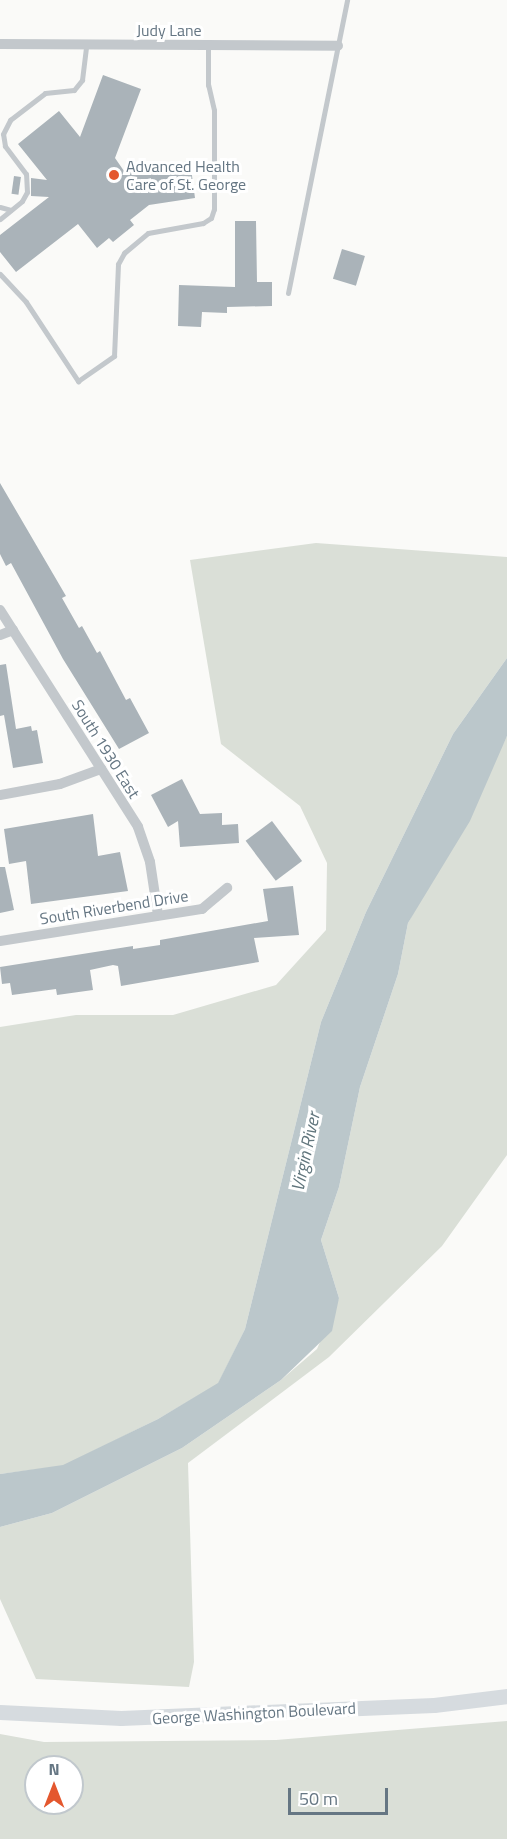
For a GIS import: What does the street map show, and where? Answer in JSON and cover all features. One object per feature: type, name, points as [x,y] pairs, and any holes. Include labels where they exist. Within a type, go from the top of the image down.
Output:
[{"type":"main road","name":"George Washington Boulevard","points":[[0,1712],[121,1719],[434,1705],[507,1696]]},
{"type":"street","name":"Judy Lane","points":[[0,44],[338,46]]},
{"type":"street","name":"South 1930 East","points":[[0,610],[101,769],[145,845],[158,915]]},
{"type":"street","points":[[0,635],[13,630]]},
{"type":"street","points":[[0,795],[60,784],[101,769]]},
{"type":"street","name":"South Riverbend Drive","points":[[0,941],[202,909],[226,888]]},
{"type":"lane","points":[[288,293],[347,0]]},
{"type":"lane","points":[[0,219],[27,192],[26,174],[5,146],[3,134],[10,120],[45,93],[74,90],[82,80],[86,45]]},
{"type":"lane","points":[[0,274],[26,302],[78,381],[114,356],[118,264],[124,252],[148,233],[203,223],[211,218],[214,209],[214,110],[208,85],[208,45]]},
{"type":"lane","points":[[0,207],[11,210]]},
{"type":"shaded area","points":[[316,543],[507,557],[507,658],[453,734],[366,912],[321,1022],[245,1329],[218,1384],[158,1419],[63,1466],[0,1474],[0,1027],[76,1015],[173,1015],[276,985],[326,930],[327,863],[300,806],[221,744],[190,560]]},
{"type":"shaded area","points":[[507,736],[507,1155],[442,1246],[329,1357],[188,1463],[194,1662],[189,1687],[36,1679],[0,1599],[0,1527],[52,1513],[182,1448],[281,1380],[317,1349],[339,1298],[321,1240],[339,1187],[360,1087],[398,974],[408,923]]},
{"type":"shaded area","points":[[507,1721],[507,1839],[0,1839],[0,1734],[44,1742],[276,1740]]},
{"type":"water","name":"Virgin River","points":[[507,658],[507,736],[470,821],[408,923],[398,974],[360,1087],[339,1187],[321,1240],[339,1298],[332,1331],[281,1380],[182,1448],[52,1513],[0,1527],[0,1474],[63,1465],[158,1419],[218,1383],[245,1329],[321,1022],[366,912],[453,734]]},
{"type":"building","name":"Advanced Health Care of St. George","points":[[103,75],[141,89],[115,158],[124,171],[190,161],[195,198],[149,205],[130,220],[134,225],[113,242],[109,238],[97,248],[78,224],[16,272],[0,252],[0,235],[49,197],[31,196],[31,178],[47,180],[18,144],[59,111],[80,137]]},
{"type":"building","points":[[14,176],[21,177],[18,195],[11,194]]},
{"type":"building","points":[[235,221],[256,221],[257,282],[272,282],[272,306],[227,307],[227,313],[202,312],[201,327],[178,326],[179,285],[235,287]]},
{"type":"building","points":[[342,249],[365,256],[356,286],[333,279]]},
{"type":"building","points":[[0,483],[66,596],[62,598],[79,628],[82,626],[97,653],[100,651],[126,700],[130,698],[149,733],[119,749],[63,659],[11,563],[6,566],[0,554]]},
{"type":"building","points":[[6,664],[16,729],[31,726],[32,731],[37,730],[43,763],[13,768],[4,715],[0,716],[0,665]]},
{"type":"building","points":[[182,779],[200,814],[222,813],[222,825],[238,824],[239,843],[180,847],[178,821],[168,827],[151,795]]},
{"type":"building","points":[[93,814],[98,856],[120,852],[128,891],[31,904],[26,861],[9,864],[4,829]]},
{"type":"building","points":[[272,821],[302,861],[276,881],[246,841]]},
{"type":"building","points":[[0,867],[5,867],[14,910],[0,913]]},
{"type":"building","points":[[293,886],[299,935],[254,938],[259,962],[121,986],[118,966],[113,965],[90,970],[93,990],[57,995],[56,989],[12,995],[10,983],[2,984],[0,967],[133,946],[133,949],[160,945],[160,940],[268,921],[263,889]]},
{"type":"place","name":"Advanced Health Care of St. George","points":[[114,175]]}]
